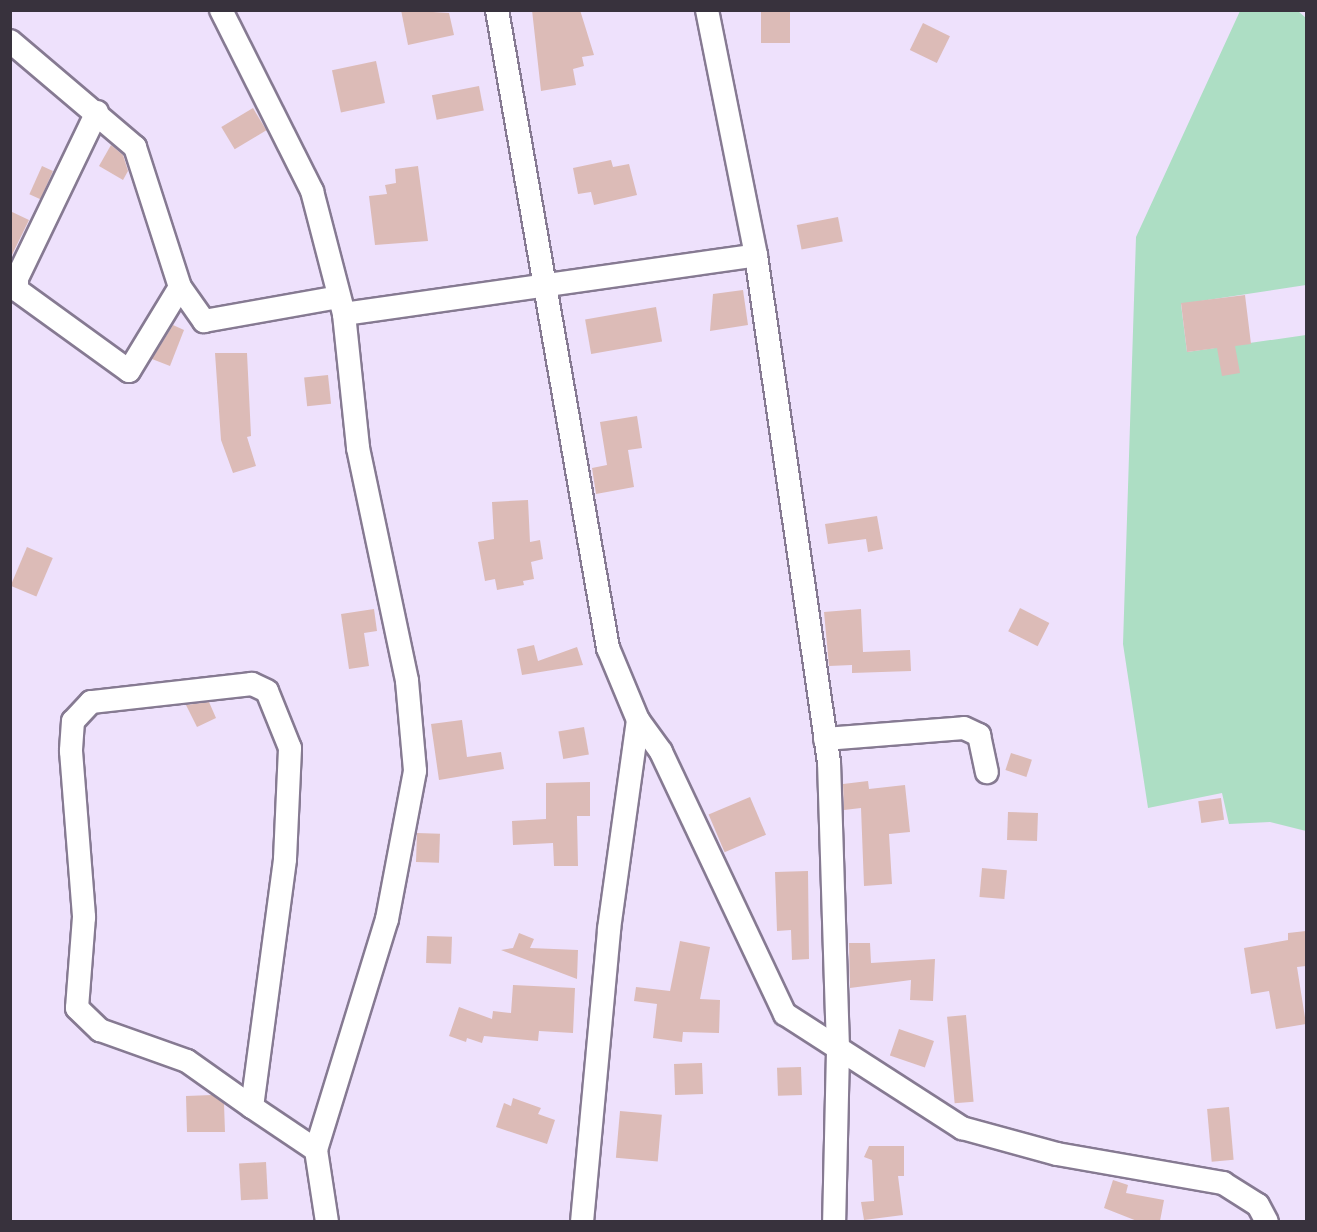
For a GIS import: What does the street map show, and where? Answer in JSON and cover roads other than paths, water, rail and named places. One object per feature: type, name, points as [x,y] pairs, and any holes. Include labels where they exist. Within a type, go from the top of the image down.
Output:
[{"type":"street","points":[[221,10],[312,191],[342,305],[358,448],[408,681],[415,771],[387,920],[316,1150],[327,1221]]},
{"type":"street","points":[[497,10],[546,284],[595,587],[608,648],[638,720],[661,752],[785,1014],[838,1051],[962,1128],[1057,1154],[1223,1183],[1257,1205],[1267,1221]]},
{"type":"street","points":[[707,10],[756,255],[825,738],[838,1051],[834,1221]]},
{"type":"street","points":[[10,41],[97,112],[135,147],[180,287],[204,321],[546,284],[756,255]]},
{"type":"street","points":[[97,112],[17,278],[17,290],[129,371],[180,287]]},
{"type":"street","points":[[252,1107],[285,860],[286,738],[267,691],[252,684],[91,702],[73,721],[70,752],[84,917],[77,1008],[100,1030],[188,1061],[252,1107],[316,1150]]},
{"type":"street","points":[[582,1221],[609,929],[638,720]]},
{"type":"street","points":[[825,738],[964,728],[979,735],[987,772]]}]
